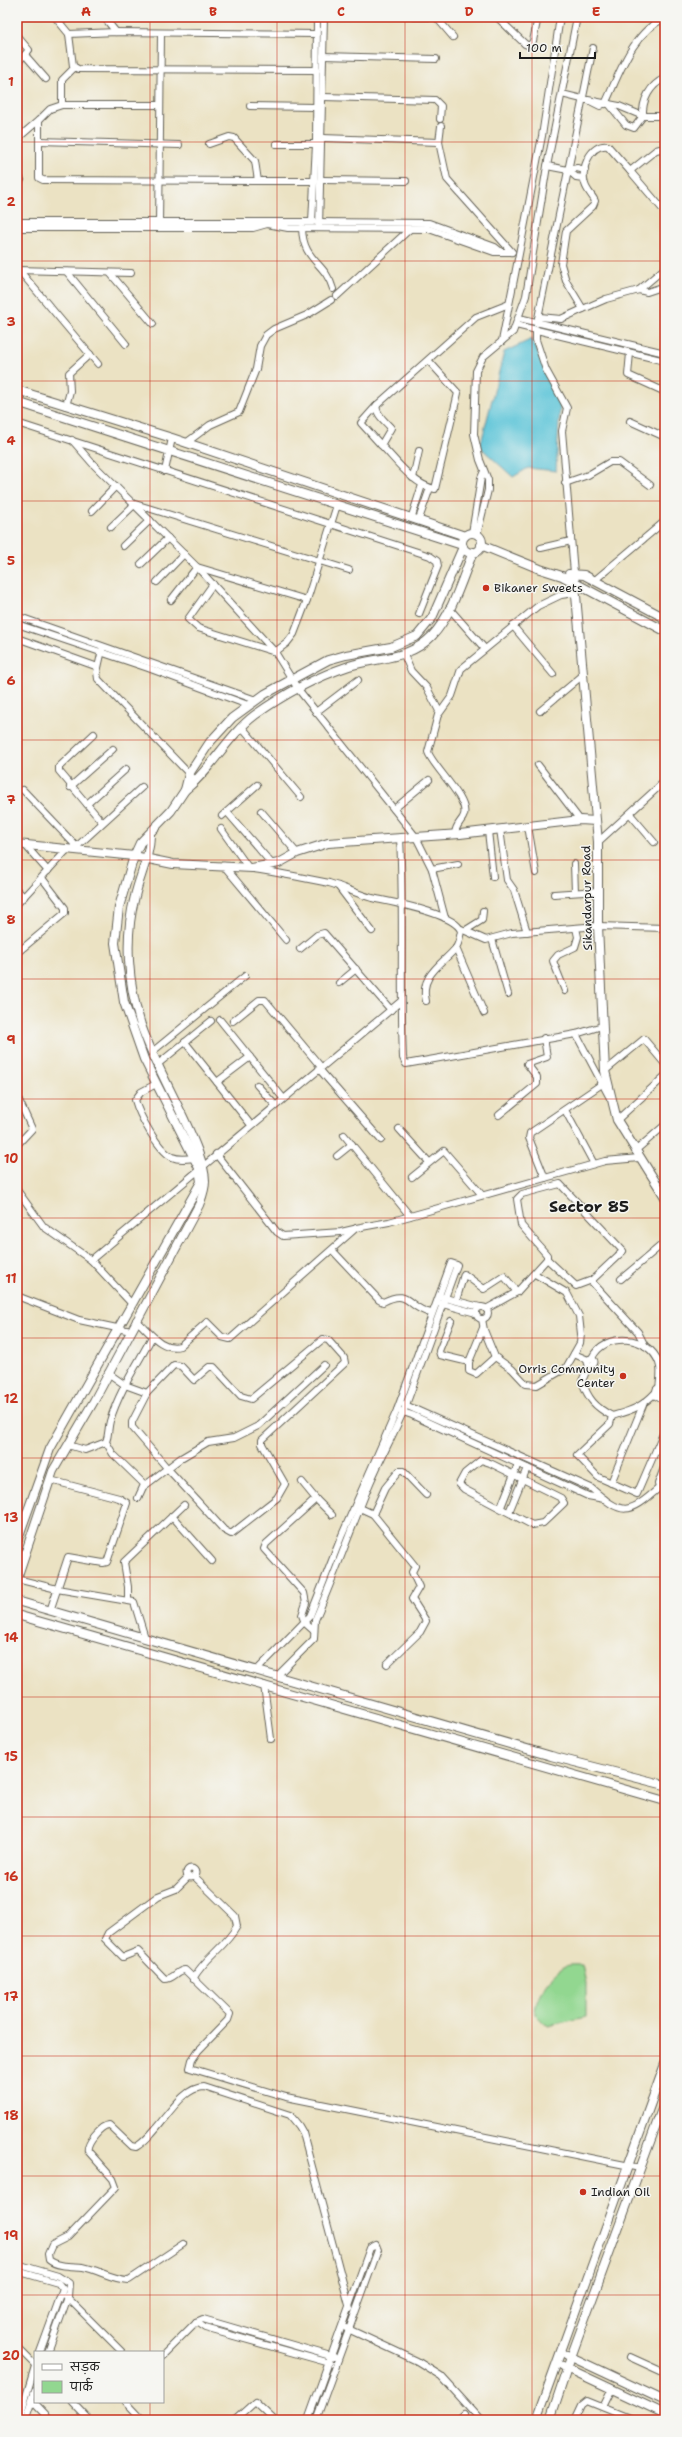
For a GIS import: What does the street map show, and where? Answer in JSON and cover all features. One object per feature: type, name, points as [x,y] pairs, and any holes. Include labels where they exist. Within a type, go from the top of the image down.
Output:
[{"type":"street","points":[[17,21],[20,17]]},
{"type":"street","points":[[55,17],[69,34],[74,68]]},
{"type":"street","points":[[104,17],[116,32]]},
{"type":"street","points":[[316,17],[316,107],[322,138],[316,225]]},
{"type":"street","points":[[318,181],[316,144],[323,97],[324,17]]},
{"type":"street","points":[[414,17],[436,17],[453,37]]},
{"type":"street","points":[[497,17],[525,44],[530,46],[538,17]]},
{"type":"street","points":[[502,341],[542,136],[560,17]]},
{"type":"street","points":[[185,790],[189,774],[210,742],[232,718],[248,705],[291,679],[328,660],[390,647],[417,636],[432,618],[463,546],[471,534],[481,478],[484,471],[474,434],[476,371],[483,357],[513,332],[519,318],[531,272],[547,166],[577,17]]},
{"type":"street","points":[[606,104],[632,48],[658,22],[665,18]]},
{"type":"street","points":[[69,34],[116,32],[316,34]]},
{"type":"street","points":[[159,225],[161,33]]},
{"type":"street","points":[[17,36],[29,50],[17,63]]},
{"type":"street","points":[[574,573],[565,484],[562,431],[567,408],[546,370],[536,340],[568,170],[585,100],[593,48]]},
{"type":"street","points":[[26,55],[46,79]]},
{"type":"street","points":[[323,56],[436,59]]},
{"type":"street","points":[[62,105],[62,80],[74,68],[160,70],[317,70]]},
{"type":"street","points":[[606,104],[630,128],[638,125],[643,116],[643,109],[647,94],[655,84],[665,78]]},
{"type":"street","points":[[562,94],[585,100],[592,100],[643,116],[665,116]]},
{"type":"street","points":[[323,97],[435,100],[441,106],[440,119]]},
{"type":"street","points":[[17,139],[50,109],[62,105],[160,105]]},
{"type":"street","points":[[250,106],[316,107]]},
{"type":"street","points":[[39,120],[39,177],[43,180],[406,181]]},
{"type":"street","points":[[441,126],[439,142],[444,171],[451,184],[510,252]]},
{"type":"street","points":[[209,144],[229,137],[234,138],[255,161],[258,181]]},
{"type":"street","points":[[322,138],[439,142]]},
{"type":"street","points":[[39,141],[179,145]]},
{"type":"street","points":[[276,144],[316,144]]},
{"type":"street","points":[[582,309],[566,281],[561,264],[566,231],[593,206],[595,201],[587,190],[584,178],[585,170],[592,152],[603,146],[608,146],[665,212]]},
{"type":"street","points":[[630,171],[656,150],[665,151]]},
{"type":"street","points":[[547,166],[568,170],[577,168],[585,170]]},
{"type":"street","points":[[568,170],[576,177],[584,178]]},
{"type":"street","points":[[17,174],[20,180],[17,184]]},
{"type":"street","points":[[17,222],[159,225],[264,223],[428,229],[494,252],[500,251],[518,254]]},
{"type":"street","points":[[264,223],[281,228],[302,228],[316,225],[429,223],[496,247],[500,251]]},
{"type":"street","points":[[17,228],[159,225]]},
{"type":"street","points":[[302,228],[302,243],[308,255],[325,272],[333,289]]},
{"type":"street","points":[[337,296],[410,229]]},
{"type":"street","points":[[516,325],[561,319],[606,299],[639,290],[665,268]]},
{"type":"street","points":[[18,270],[131,273]]},
{"type":"street","points":[[18,270],[98,364]]},
{"type":"street","points":[[66,272],[126,344]]},
{"type":"street","points":[[110,273],[153,324]]},
{"type":"street","points":[[639,290],[648,292],[665,286]]},
{"type":"street","points":[[186,443],[210,425],[239,412],[256,370],[260,346],[269,332],[331,300]]},
{"type":"street","points":[[428,360],[458,393],[437,487],[435,489],[422,485],[413,478],[361,423],[377,406],[428,360],[476,317],[508,304]]},
{"type":"street","points":[[519,318],[665,353]]},
{"type":"street","points":[[538,323],[630,353],[665,361]]},
{"type":"street","points":[[630,353],[628,375],[660,390]]},
{"type":"street","points":[[66,406],[70,391],[69,373],[90,354]]},
{"type":"street","points":[[17,390],[172,438],[415,518],[471,534],[481,545],[540,569],[562,576],[665,632]]},
{"type":"street","points":[[17,402],[337,504],[463,546],[469,552],[473,552]]},
{"type":"street","points":[[377,406],[377,411],[391,429],[381,444]]},
{"type":"street","points":[[630,421],[665,438]]},
{"type":"street","points":[[17,423],[434,558],[438,566],[419,614]]},
{"type":"street","points":[[165,471],[172,438]]},
{"type":"street","points":[[72,440],[197,567],[275,652],[298,689],[416,837],[432,869],[444,918]]},
{"type":"street","points":[[413,478],[419,451]]},
{"type":"street","points":[[565,484],[588,475],[610,462],[619,462],[650,485]]},
{"type":"street","points":[[415,518],[422,485]]},
{"type":"street","points":[[92,511],[116,486]]},
{"type":"street","points":[[415,518],[430,488]]},
{"type":"street","points":[[111,527],[135,504]]},
{"type":"street","points":[[135,504],[349,570]]},
{"type":"street","points":[[275,652],[287,643],[294,634],[320,562],[337,504]]},
{"type":"street","points":[[123,546],[150,520]]},
{"type":"street","points":[[595,580],[665,521]]},
{"type":"street","points":[[141,564],[168,538]]},
{"type":"street","points":[[541,548],[571,541]]},
{"type":"street","points":[[17,1541],[50,1449],[117,1328],[194,1198],[201,1182],[201,1167],[194,1158],[156,1084],[131,1026],[124,1002],[115,943],[119,907],[134,856],[140,843],[150,835],[171,811],[185,790],[196,781],[242,726],[255,715],[298,689],[348,666],[404,655],[425,642],[433,635],[449,608],[473,552],[481,545]]},
{"type":"street","points":[[157,582],[184,554]]},
{"type":"street","points":[[197,567],[307,600]]},
{"type":"street","points":[[171,600],[197,567]]},
{"type":"street","points":[[562,576],[574,573],[584,575],[665,618]]},
{"type":"street","name":"Sikandarpur Road","points":[[574,573],[598,842],[598,926],[605,1071],[617,1120],[665,1197]]},
{"type":"street","points":[[213,584],[188,619],[198,628],[275,652]]},
{"type":"street","points":[[455,834],[456,826],[464,816],[464,811],[457,792],[428,752],[439,714],[452,696],[461,669],[538,606],[561,594],[575,594]]},
{"type":"street","points":[[449,608],[485,649]]},
{"type":"street","points":[[17,616],[256,700]]},
{"type":"street","points":[[17,624],[148,668],[248,705]]},
{"type":"street","points":[[513,626],[553,674]]},
{"type":"street","points":[[17,638],[98,666]]},
{"type":"street","points":[[102,646],[102,653],[98,666],[98,679],[196,781]]},
{"type":"street","points":[[404,655],[416,678],[430,693],[439,714]]},
{"type":"street","points":[[540,711],[583,675]]},
{"type":"street","points":[[316,712],[358,680]]},
{"type":"street","points":[[242,726],[301,798]]},
{"type":"street","points":[[94,734],[59,767],[60,774],[70,787],[102,822]]},
{"type":"street","points":[[70,787],[113,749]]},
{"type":"street","points":[[538,765],[580,820]]},
{"type":"street","points":[[87,804],[126,768]]},
{"type":"street","points":[[394,809],[428,780]]},
{"type":"street","points":[[598,842],[665,781]]},
{"type":"street","points":[[257,785],[224,814],[272,864]]},
{"type":"street","points":[[17,904],[48,871],[142,787]]},
{"type":"street","points":[[23,790],[71,850]]},
{"type":"street","points":[[260,811],[297,853]]},
{"type":"street","points":[[630,814],[654,842]]},
{"type":"street","points":[[250,868],[272,864],[297,853],[328,843],[488,831],[580,820],[596,821]]},
{"type":"street","points":[[528,826],[536,873]]},
{"type":"street","points":[[221,829],[250,868]]},
{"type":"street","points":[[500,829],[507,880],[514,890],[527,932]]},
{"type":"street","points":[[488,831],[493,877]]},
{"type":"street","points":[[145,1638],[134,1602],[57,1589],[17,1578],[50,1480],[199,1205],[206,1181],[189,1126],[152,1052],[136,1004],[128,936],[131,910],[150,849],[150,835]]},
{"type":"street","points":[[400,838],[403,904],[400,1002],[403,1058],[406,1064],[544,1038],[576,1034],[602,1026]]},
{"type":"street","points":[[21,844],[134,856],[172,864],[250,868],[338,886],[372,897],[403,904],[444,918],[486,940],[512,933],[598,926],[665,928]]},
{"type":"street","points":[[21,844],[48,871]]},
{"type":"street","points":[[432,869],[458,864]]},
{"type":"street","points":[[574,864],[575,892]]},
{"type":"street","points":[[224,866],[286,940]]},
{"type":"street","points":[[17,953],[65,913],[65,908],[42,878]]},
{"type":"street","points":[[338,886],[372,931]]},
{"type":"street","points":[[17,890],[24,897]]},
{"type":"street","points":[[554,894],[598,891]]},
{"type":"street","points":[[426,1001],[424,989],[435,968],[456,948],[463,929],[482,920],[483,911]]},
{"type":"street","points":[[565,991],[553,961],[558,955],[574,947],[578,937],[576,928]]},
{"type":"street","points":[[300,949],[317,935],[324,933],[391,1010]]},
{"type":"street","points":[[492,939],[508,994]]},
{"type":"street","points":[[456,948],[484,1013]]},
{"type":"street","points":[[339,983],[356,969]]},
{"type":"street","points":[[152,1052],[245,976]]},
{"type":"street","points":[[233,1021],[259,1000],[266,1000],[320,1068],[381,1140]]},
{"type":"street","points":[[91,1260],[216,1154],[400,1002]]},
{"type":"street","points":[[220,1020],[284,1098]]},
{"type":"street","points":[[158,1064],[211,1021]]},
{"type":"street","points":[[576,1034],[611,1100]]},
{"type":"street","points":[[499,1115],[537,1084],[537,1077],[527,1064],[547,1057],[544,1038]]},
{"type":"street","points":[[605,1071],[644,1039],[665,1064]]},
{"type":"street","points":[[185,1042],[251,1125]]},
{"type":"street","points":[[217,1082],[250,1057]]},
{"type":"street","points":[[617,1120],[665,1076]]},
{"type":"street","points":[[156,1084],[141,1092],[135,1100],[146,1124],[168,1154],[180,1160],[194,1158]]},
{"type":"street","points":[[545,1178],[529,1138],[530,1133],[602,1084]]},
{"type":"street","points":[[257,1085],[276,1105]]},
{"type":"street","points":[[17,1096],[32,1129],[17,1145]]},
{"type":"street","points":[[565,1110],[594,1164]]},
{"type":"street","points":[[216,1154],[277,1232],[283,1236],[341,1232],[410,1216],[482,1194],[637,1154],[665,1125]]},
{"type":"street","points":[[399,1129],[428,1162]]},
{"type":"street","points":[[344,1135],[410,1216]]},
{"type":"street","points":[[337,1156],[352,1144]]},
{"type":"street","points":[[412,1177],[441,1152],[446,1152],[482,1194]]},
{"type":"street","points":[[560,1184],[623,1251],[592,1280],[576,1286],[547,1259],[547,1255],[521,1225],[517,1199],[522,1194],[560,1184]]},
{"type":"street","points":[[17,1190],[20,1199],[44,1227],[91,1260],[132,1303]]},
{"type":"street","points":[[136,1320],[152,1337],[164,1345],[178,1347],[207,1322],[222,1337],[233,1338],[356,1228]]},
{"type":"street","points":[[621,1279],[665,1242]]},
{"type":"street","points":[[334,1252],[379,1300],[383,1302],[392,1296],[403,1297],[416,1308],[431,1313]]},
{"type":"street","points":[[436,1299],[480,1310],[517,1292],[535,1274],[547,1259]]},
{"type":"street","points":[[257,1670],[305,1623],[310,1616],[403,1404],[457,1265],[453,1262],[450,1264],[431,1313],[403,1404]]},
{"type":"street","points":[[456,1301],[464,1274],[484,1288],[504,1276],[517,1292]]},
{"type":"street","points":[[480,1310],[483,1328],[495,1357],[512,1369],[526,1384],[530,1386],[537,1385],[566,1368],[574,1354],[581,1334],[581,1324],[575,1305],[567,1293],[535,1274]]},
{"type":"street","points":[[592,1280],[638,1332],[646,1346],[659,1363],[660,1392],[665,1401]]},
{"type":"street","points":[[17,1296],[79,1320],[131,1331]]},
{"type":"street","points":[[443,1301],[456,1301],[488,1314],[482,1319]]},
{"type":"street","points":[[451,1321],[439,1351],[440,1355],[469,1362]]},
{"type":"street","points":[[483,1328],[469,1362],[469,1371],[476,1374],[495,1357]]},
{"type":"street","points":[[145,1485],[113,1454],[106,1442],[110,1429],[110,1422],[126,1386],[152,1337]]},
{"type":"street","points":[[323,1339],[328,1340],[344,1358],[345,1363],[262,1440],[262,1444],[285,1484],[277,1498],[231,1534],[224,1530],[132,1427],[132,1422],[147,1393],[177,1364],[194,1380],[209,1367],[214,1367],[241,1396],[251,1399],[323,1339]]},
{"type":"street","points":[[646,1346],[632,1340],[617,1340],[602,1345],[590,1361],[582,1380],[585,1391],[591,1402],[612,1416],[628,1413],[643,1406],[660,1392]]},
{"type":"street","points":[[574,1354],[590,1361]]},
{"type":"street","points":[[138,1498],[140,1490],[145,1485],[181,1458],[208,1442],[234,1438],[258,1426],[324,1365]]},
{"type":"street","points":[[108,1373],[126,1386],[147,1393]]},
{"type":"street","points":[[403,1404],[591,1488],[604,1499],[618,1506],[629,1509],[638,1506],[659,1488],[665,1480]]},
{"type":"street","points":[[611,1483],[643,1406]]},
{"type":"street","points":[[400,1411],[588,1496],[604,1499]]},
{"type":"street","points":[[612,1416],[610,1424],[577,1455],[598,1477],[638,1494],[665,1430]]},
{"type":"street","points":[[68,1445],[85,1450],[106,1442]]},
{"type":"street","points":[[481,1460],[514,1475],[561,1498],[564,1503],[543,1524],[537,1526],[464,1489],[459,1481],[481,1460]]},
{"type":"street","points":[[501,1507],[518,1464]]},
{"type":"street","points":[[659,1488],[658,1484],[665,1465]]},
{"type":"street","points":[[509,1512],[527,1468]]},
{"type":"street","points":[[373,1514],[385,1488],[401,1470],[426,1494]]},
{"type":"street","points":[[50,1480],[119,1498],[127,1503],[107,1562],[103,1563],[68,1557],[50,1611]]},
{"type":"street","points":[[302,1482],[332,1515]]},
{"type":"street","points":[[277,1676],[311,1642],[315,1620],[360,1508],[364,1490]]},
{"type":"street","points":[[314,1631],[305,1623],[302,1615],[306,1603],[304,1593],[264,1549],[266,1544],[316,1499]]},
{"type":"street","points":[[363,1500],[376,1507]]},
{"type":"street","points":[[128,1601],[124,1562],[184,1505]]},
{"type":"street","points":[[360,1508],[373,1514],[415,1566],[412,1572],[419,1588],[412,1599],[426,1621],[420,1632],[387,1664]]},
{"type":"street","points":[[172,1516],[212,1561]]},
{"type":"street","points":[[17,1601],[551,1756],[665,1785]]},
{"type":"street","points":[[17,1615],[665,1801]]},
{"type":"street","points":[[264,1685],[271,1739]]},
{"type":"street","points":[[363,1715],[366,1702]]},
{"type":"street","points":[[193,1979],[200,1965],[212,1955],[237,1926],[235,1916],[191,1877],[170,1893],[158,1896],[147,1903],[108,1933],[105,1939],[123,1957],[138,1951],[166,1979],[172,1978],[184,1970],[193,1979],[230,2015],[194,2056],[190,2068],[286,2097],[639,2172]]},
{"type":"street","points":[[536,2420],[665,2064]]},
{"type":"street","points":[[183,2244],[129,2280],[122,2280],[83,2268],[65,2266],[49,2260],[48,2254],[52,2245],[68,2237],[116,2187],[113,2179],[88,2151],[88,2145],[103,2127],[108,2125],[130,2146],[136,2148],[162,2124],[183,2096],[196,2087],[204,2087],[290,2115],[300,2126],[350,2308]]},
{"type":"street","points":[[550,2420],[567,2368],[665,2101]]},
{"type":"street","points":[[308,2420],[334,2357],[349,2330],[378,2250],[376,2245],[370,2248],[334,2357]]},
{"type":"street","points":[[17,2264],[58,2276],[69,2288],[40,2351]]},
{"type":"street","points":[[17,2271],[65,2284]]},
{"type":"street","points":[[48,2351],[65,2296]]},
{"type":"street","points":[[65,2296],[121,2351]]},
{"type":"street","points":[[164,2354],[196,2322],[207,2320],[334,2357]]},
{"type":"street","points":[[196,2322],[205,2328],[331,2364]]},
{"type":"street","points":[[343,2326],[405,2354],[435,2372],[481,2420]]},
{"type":"street","points":[[17,2347],[34,2365]]},
{"type":"street","points":[[561,2352],[665,2401]]},
{"type":"street","points":[[630,2357],[665,2373]]},
{"type":"street","points":[[316,2420],[331,2364]]},
{"type":"street","points":[[557,2364],[665,2414]]},
{"type":"street","points":[[20,2417],[34,2369]]},
{"type":"street","points":[[603,2407],[612,2389]]},
{"type":"street","points":[[20,2417],[32,2400],[34,2393]]},
{"type":"street","points":[[235,2420],[255,2402],[274,2420]]},
{"type":"street","points":[[575,2420],[584,2402],[603,2407],[634,2420]]},
{"type":"street","points":[[35,2403],[51,2420]]},
{"type":"street","points":[[73,2403],[89,2420]]},
{"type":"street","points":[[127,2403],[143,2420]]},
{"type":"street","points":[[458,2420],[464,2414]]},
{"type":"green space","points":[[570,1965],[582,1965],[586,1983],[586,2017],[547,2026],[535,2014],[537,2000],[540,1994],[558,1971]]},
{"type":"water","points":[[532,339],[560,406],[556,471],[528,468],[513,477],[480,447],[504,352]]},
{"type":"place","name":"Bikaner Sweets","points":[[486,588]]},
{"type":"place","name":"Orris Community Center","points":[[623,1376]]},
{"type":"place","name":"Indian Oil","points":[[583,2192]]},
{"type":"district","name":"Sector 85","points":[[589,1206]]}]
